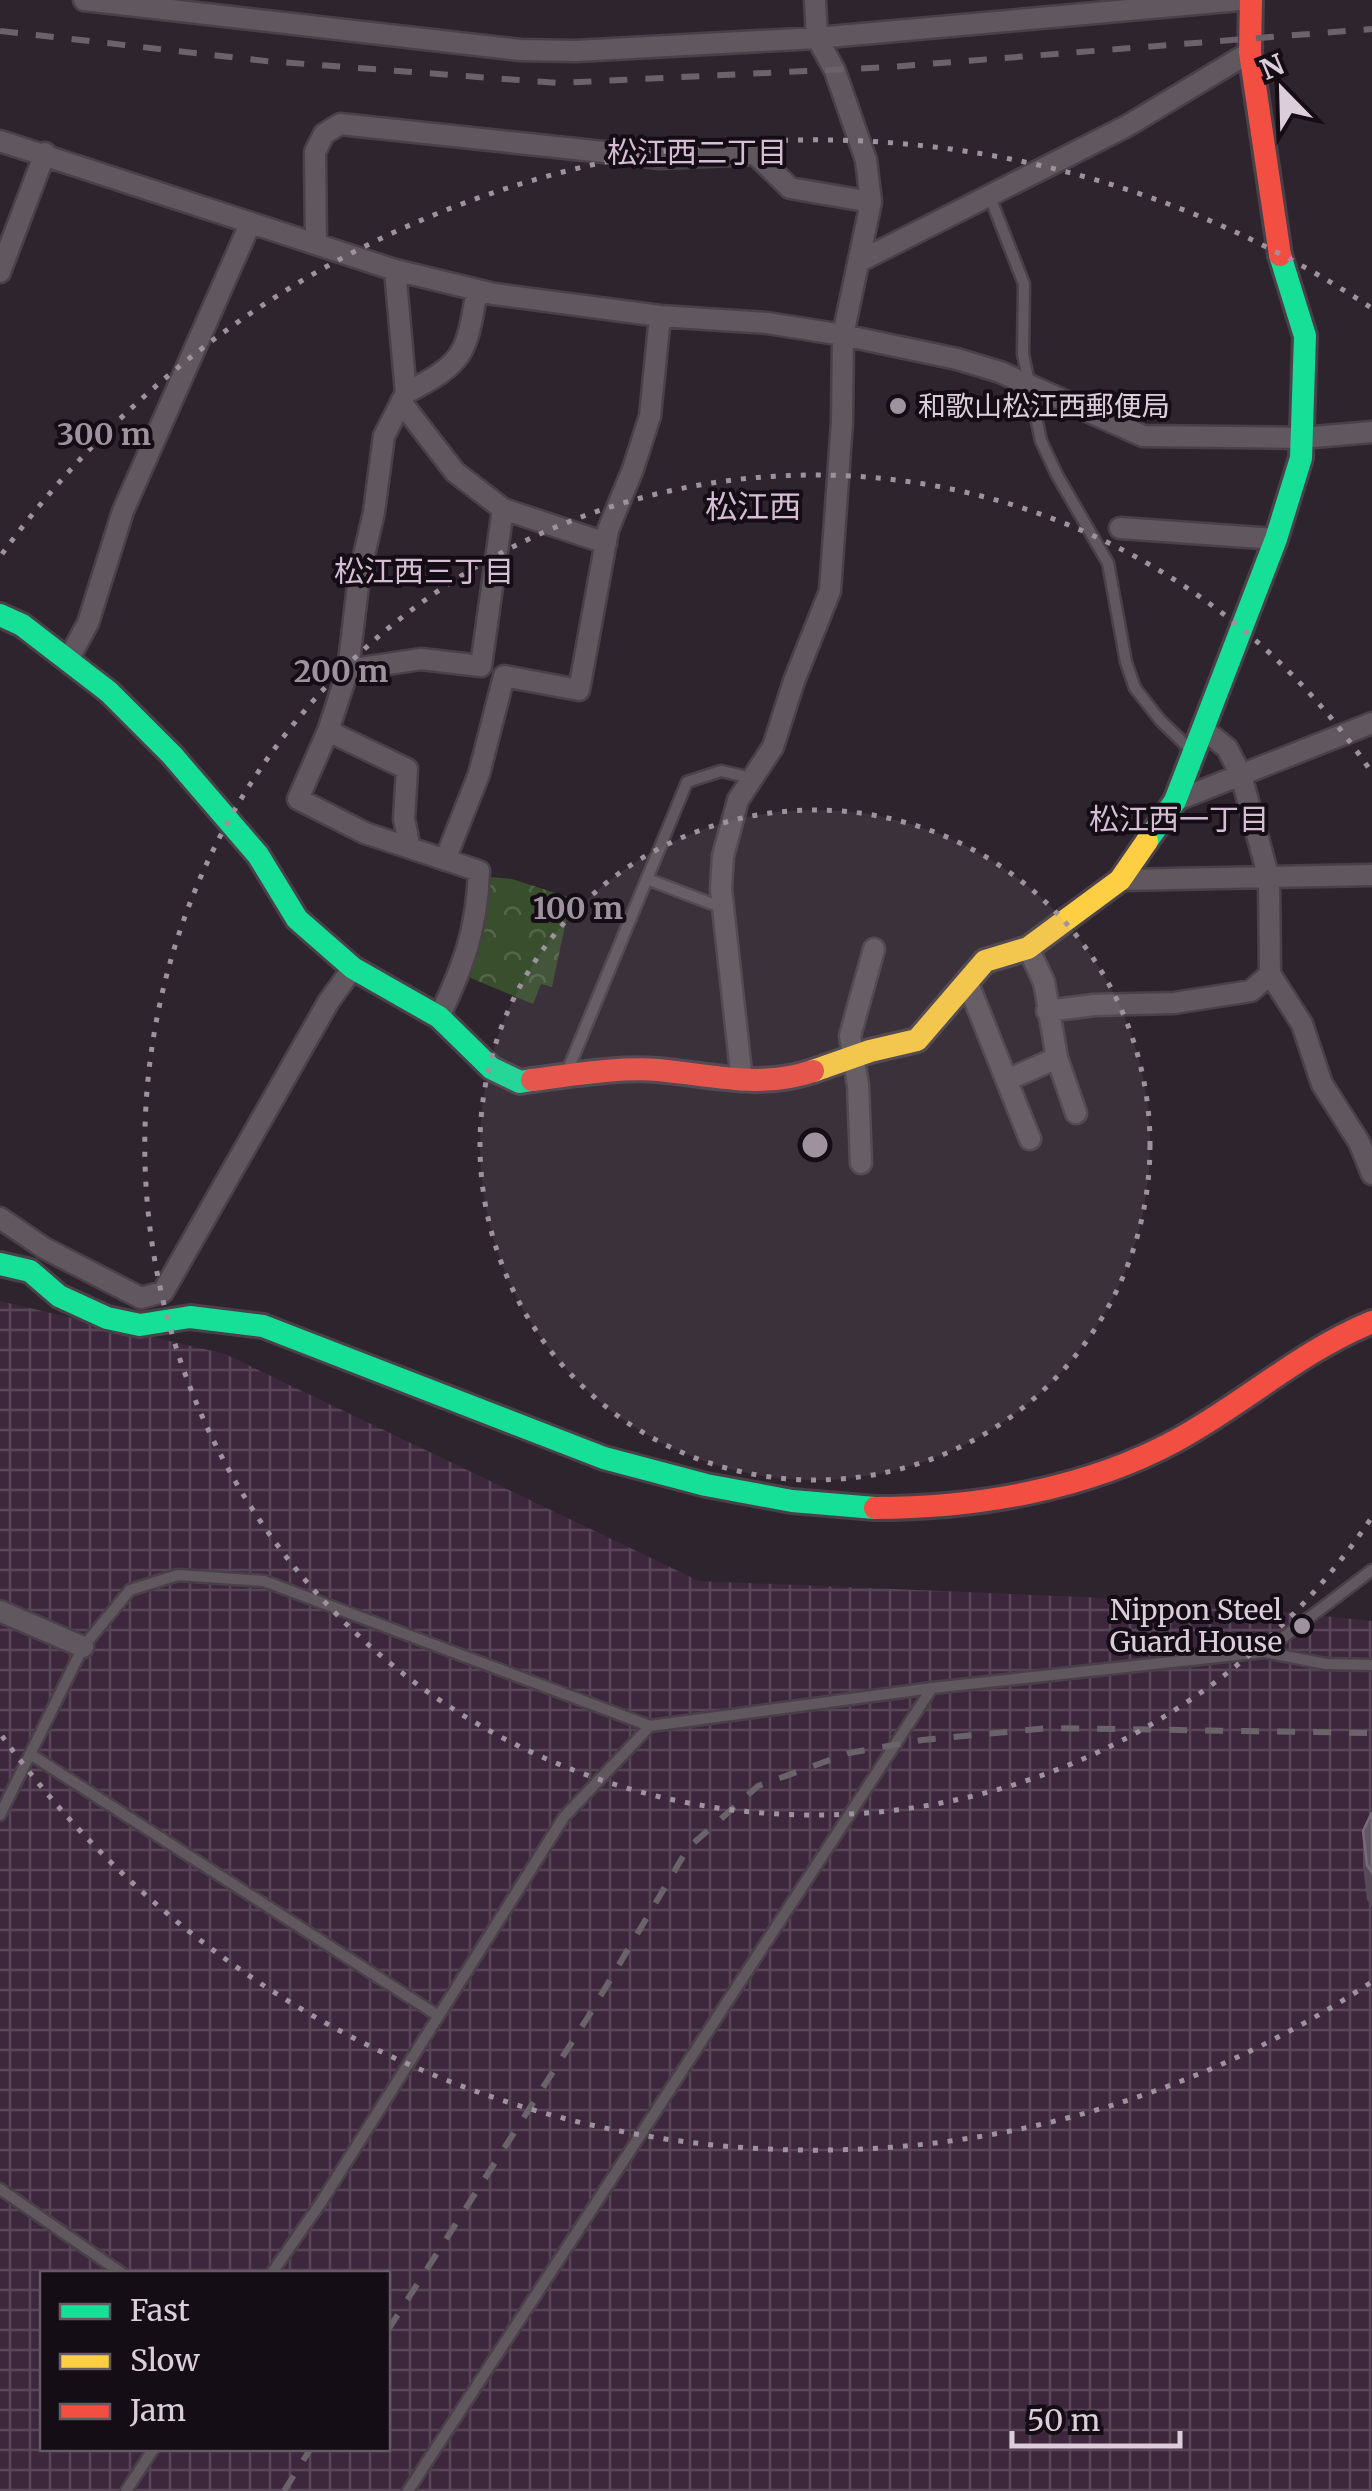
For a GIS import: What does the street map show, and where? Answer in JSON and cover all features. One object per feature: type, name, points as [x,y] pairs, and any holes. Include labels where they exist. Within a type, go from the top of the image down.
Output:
[{"type":"street","points":[[84,0],[262,9],[520,50],[576,51],[817,38],[1240,0]]},
{"type":"street","points":[[742,1081],[723,908],[723,856],[738,800],[773,747],[830,591],[842,422],[843,335],[871,202],[866,160],[835,71],[817,38],[814,0]]},
{"type":"street","points":[[0,615],[22,625],[109,692],[172,756],[258,855],[297,919],[353,968],[439,1017],[491,1068],[520,1082],[604,1071],[655,1070],[742,1081],[786,1080],[918,1040],[985,961],[1028,948],[1120,880],[1175,801],[1276,538],[1302,458],[1305,336],[1283,272],[1250,52],[1251,0]]},
{"type":"street","points":[[860,261],[1126,126],[1250,52]]},
{"type":"street","points":[[316,244],[314,152],[324,134],[340,124],[660,158],[755,154],[790,188],[871,202]]},
{"type":"street","points":[[0,140],[395,270],[477,290],[660,316],[767,323],[957,359],[1000,372],[1142,436],[1302,438],[1372,432]]},
{"type":"street","points":[[0,272],[45,154]]},
{"type":"street","points":[[68,660],[88,623],[122,510],[250,224]]},
{"type":"street","points":[[395,270],[404,398],[455,472],[503,509],[606,543]]},
{"type":"street","points":[[439,1017],[465,964],[478,903],[479,871],[364,834],[298,799],[328,731],[348,670],[358,577],[374,512],[384,436],[404,398],[442,374],[466,347],[477,290]]},
{"type":"street","points":[[445,860],[479,774],[504,676],[579,690],[606,543],[650,416],[660,316]]},
{"type":"street","points":[[348,670],[421,659],[482,666],[503,509]]},
{"type":"street","points":[[1120,528],[1276,538]]},
{"type":"street","points":[[1175,801],[1372,723]]},
{"type":"street","points":[[1203,729],[1227,748],[1238,763],[1269,879],[1270,974],[1302,1024],[1322,1084],[1359,1142],[1372,1174]]},
{"type":"street","points":[[328,731],[407,770],[404,819],[410,848]]},
{"type":"street","points":[[1120,880],[1372,875]]},
{"type":"street","points":[[1028,948],[1044,982],[1046,1011],[1076,1113]]},
{"type":"street","points":[[860,1163],[858,1086],[850,1036],[874,950]]},
{"type":"street","points":[[0,1218],[44,1248],[141,1298],[163,1292],[329,1000],[353,968]]},
{"type":"street","points":[[1046,1011],[1213,997],[1251,990],[1270,974]]},
{"type":"street","points":[[967,981],[1030,1139]]},
{"type":"street","points":[[1006,1080],[1058,1058]]},
{"type":"street","points":[[30,1271],[44,1248]]},
{"type":"street","points":[[0,1264],[30,1271],[58,1296],[107,1318],[140,1325],[190,1317],[263,1326],[604,1458],[706,1486],[792,1501],[879,1508],[976,1500],[1055,1488],[1122,1468],[1180,1439],[1330,1338],[1372,1322]]},
{"type":"street","points":[[0,1611],[83,1647]]},
{"type":"lane","points":[[990,198],[1024,284],[1023,354],[1041,441],[1108,563],[1126,662],[1136,688],[1160,720],[1194,752]]},
{"type":"lane","points":[[564,1078],[688,782],[721,771],[752,778]]},
{"type":"lane","points":[[647,879],[723,908]]},
{"type":"lane","points":[[1264,1652],[1372,1570]]},
{"type":"lane","points":[[0,1815],[83,1647],[130,1590],[178,1576],[264,1581],[650,1726],[932,1688],[1264,1652],[1326,1664],[1372,1665]]},
{"type":"lane","points":[[408,2491],[932,1688]]},
{"type":"lane","points":[[273,2271],[320,2204],[564,1817],[650,1726]]},
{"type":"lane","points":[[30,1754],[436,2015]]},
{"type":"lane","points":[[0,2190],[119,2271]]},
{"type":"lane","points":[[126,2491],[152,2451]]},
{"type":"shaded area","points":[[0,1301],[225,1354],[699,1581],[1180,1601],[1372,1621],[1372,2491],[0,2491]]},
{"type":"green space","points":[[491,877],[512,879],[571,898],[552,987],[541,984],[533,1004],[466,976],[483,883]]},
{"type":"building","points":[[1372,1812],[1372,1873],[1367,1865],[1363,1831]]},
{"type":"railway","points":[[0,31],[266,61],[558,83],[890,67],[1372,29]]},
{"type":"railway","points":[[390,2327],[588,2017],[688,1848],[758,1786],[849,1753],[922,1740],[1049,1728],[1372,1733]]},
{"type":"railway","points":[[284,2491],[309,2451]]},
{"type":"traffic: fast","points":[[1147,841],[1175,801],[1276,539],[1301,458],[1305,336],[1280,255]]},
{"type":"traffic: fast","points":[[0,615],[22,625],[109,692],[172,755],[258,855],[297,919],[353,968],[439,1017],[491,1068],[520,1082],[532,1080]]},
{"type":"traffic: fast","points":[[0,1264],[30,1271],[59,1296],[107,1318],[140,1325],[190,1317],[263,1326],[604,1458],[706,1485],[792,1501],[875,1508]]},
{"type":"traffic: slow","points":[[813,1071],[917,1040],[985,961],[1028,948],[1120,880],[1147,841]]},
{"type":"traffic: jam","points":[[1251,0],[1250,52],[1280,255]]},
{"type":"traffic: jam","points":[[532,1080],[626,1070],[755,1080],[813,1071]]},
{"type":"traffic: jam","points":[[875,1508],[992,1499],[1106,1471],[1177,1440],[1320,1348],[1372,1322]]},
{"type":"place","name":"和歌山松江西郵便局","points":[[898,406]]},
{"type":"place","name":"Nippon Steel Guard House","points":[[1302,1626]]},
{"type":"district","name":"松江西二丁目","points":[[697,152]]},
{"type":"district","name":"松江西","points":[[753,507]]},
{"type":"district","name":"松江西三丁目","points":[[424,571]]},
{"type":"district","name":"松江西一丁目","points":[[1179,819]]}]
